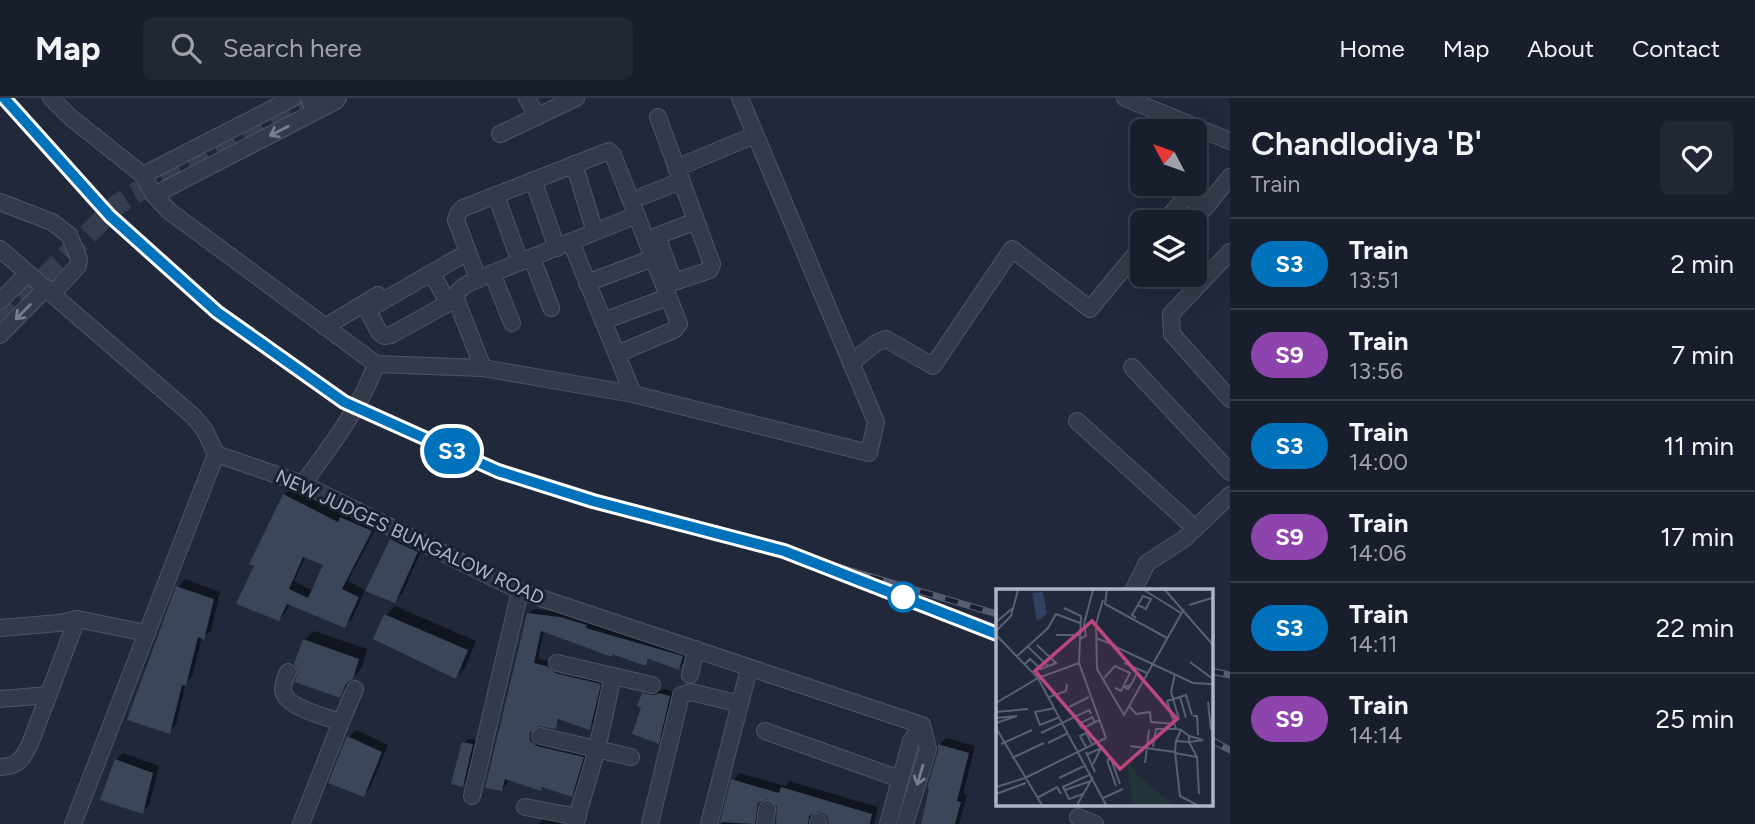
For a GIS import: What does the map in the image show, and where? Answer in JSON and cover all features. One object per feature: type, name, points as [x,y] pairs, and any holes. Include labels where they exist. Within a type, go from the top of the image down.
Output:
[{"type":"street","points":[[51,98],[70,117],[143,174],[154,195],[169,211],[376,364],[483,368],[633,394],[869,453],[876,422],[740,98]]},
{"type":"street","points":[[154,195],[338,98]]},
{"type":"street","points":[[527,98],[537,117]]},
{"type":"street","points":[[500,134],[576,98]]},
{"type":"street","points":[[1125,98],[1230,141]]},
{"type":"street","points":[[143,174],[307,99]]},
{"type":"street","points":[[658,117],[696,221]]},
{"type":"street","points":[[643,196],[679,174],[755,135]]},
{"type":"street","points":[[512,323],[485,276],[468,253],[456,220],[458,213],[463,208],[609,151],[613,155],[679,324],[678,328],[617,354]]},
{"type":"street","points":[[574,164],[596,232]]},
{"type":"street","points":[[1175,210],[1187,196],[1205,208],[1230,177]]},
{"type":"street","points":[[533,180],[564,245],[587,282],[633,394]]},
{"type":"street","points":[[496,195],[551,308]]},
{"type":"street","points":[[0,201],[52,222],[69,235],[79,259],[78,266],[0,335]]},
{"type":"street","points":[[427,271],[373,306],[369,313],[384,336],[391,335],[452,301],[461,287],[637,215]]},
{"type":"street","points":[[0,248],[193,416],[204,429],[215,454],[73,824]]},
{"type":"street","points":[[851,363],[876,343],[886,339],[933,366],[1012,249],[1090,310],[1130,261]]},
{"type":"street","points":[[1230,252],[1171,314],[1172,334],[1230,399]]},
{"type":"street","points":[[325,327],[427,271],[468,253]]},
{"type":"street","points":[[587,282],[653,258]]},
{"type":"street","points":[[427,271],[452,301],[483,368]]},
{"type":"street","points":[[0,301],[28,273]]},
{"type":"street","points":[[603,321],[668,297]]},
{"type":"street","points":[[303,484],[353,415],[376,364]]},
{"type":"street","points":[[1132,367],[1230,472]]},
{"type":"street","points":[[1077,421],[1195,528]]},
{"type":"street","name":"NEW JUDGES BUNGALOW ROAD","points":[[215,454],[303,484],[520,591],[922,725]]},
{"type":"street","points":[[1134,589],[1147,564],[1184,539],[1230,495]]},
{"type":"street","points":[[472,796],[520,591]]},
{"type":"street","points":[[0,628],[77,619],[146,634]]},
{"type":"street","points":[[0,767],[14,766],[21,761],[77,619]]},
{"type":"street","points":[[690,675],[696,649]]},
{"type":"street","points":[[557,663],[652,685]]},
{"type":"street","points":[[709,824],[749,669]]},
{"type":"street","points":[[288,672],[283,688],[285,698],[293,704],[341,722]]},
{"type":"street","points":[[525,807],[576,821],[597,749],[612,676]]},
{"type":"street","points":[[301,824],[355,689]]},
{"type":"street","points":[[649,824],[681,695],[691,692],[740,704]]},
{"type":"street","points":[[0,699],[48,695]]},
{"type":"street","points":[[888,824],[911,741],[922,725]]},
{"type":"street","points":[[905,824],[928,748],[922,725]]},
{"type":"street","points":[[765,732],[900,779]]},
{"type":"street","points":[[540,736],[631,757]]},
{"type":"street","points":[[1078,817],[1095,824]]},
{"type":"building","points":[[283,494],[338,522],[340,517],[372,531],[342,589],[359,597],[345,628],[287,604],[279,621],[236,604],[254,566],[249,564]],"holes":[[[303,557],[323,565],[308,598],[289,589]]]},
{"type":"building","points":[[390,539],[418,552],[395,603],[365,591]]},
{"type":"building","points":[[176,586],[214,599],[204,640],[198,637],[186,686],[182,685],[170,734],[127,720]]},
{"type":"building","points":[[527,613],[560,617],[587,625],[586,628],[683,656],[679,670],[648,659],[646,666],[612,654],[612,657],[541,631],[534,663],[547,666],[555,673],[601,684],[590,730],[558,719],[556,729],[538,726],[530,733],[530,740],[537,746],[584,757],[572,797],[542,787],[541,791],[505,779],[502,791],[485,788]]},
{"type":"building","points":[[384,614],[468,650],[456,679],[373,639]]},
{"type":"building","points":[[303,639],[359,659],[353,679],[346,684],[340,698],[295,682],[298,671],[294,664]]},
{"type":"building","points":[[642,693],[670,696],[659,744],[632,734],[641,708],[637,706]]},
{"type":"building","points":[[347,736],[382,752],[364,797],[328,783]]},
{"type":"building","points":[[462,742],[473,744],[463,787],[451,784]]},
{"type":"building","points":[[938,744],[969,753],[957,801],[961,802],[955,824],[921,824],[929,788],[927,787]]},
{"type":"building","points":[[115,759],[153,773],[143,814],[100,800]]},
{"type":"building","points":[[731,779],[779,793],[781,787],[872,814],[870,824],[829,824],[827,816],[819,812],[809,816],[808,824],[776,824],[777,806],[768,799],[758,803],[755,824],[720,822]]},
{"type":"tunnel","points":[[0,322],[117,205],[312,100]]},
{"type":"railway","points":[[4,98],[110,216],[217,312],[344,402],[498,471],[593,501],[784,551],[996,614]]},
{"type":"railway","points":[[888,591],[996,634]]},
{"type":"railway","points":[[1212,671],[1230,675]]},
{"type":"railway","points":[[1212,741],[1230,750]]},
{"type":"train","name":"S3","points":[[4,98],[110,216],[217,312],[344,402],[498,471],[593,501],[784,551],[996,634]]}]
